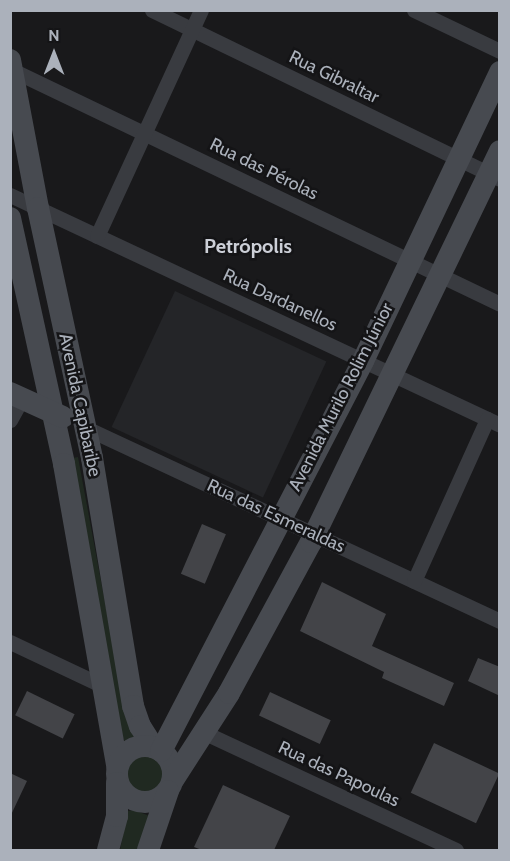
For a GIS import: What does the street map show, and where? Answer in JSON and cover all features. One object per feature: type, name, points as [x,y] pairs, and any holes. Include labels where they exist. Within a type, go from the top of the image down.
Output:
[{"type":"main road","name":"Avenida Capibaribe","points":[[11,66],[38,208],[86,428],[134,706],[140,726],[157,749]]},
{"type":"main road","name":"Avenida Murilo Rolim Júnior","points":[[157,749],[200,681],[280,517],[363,360],[500,72]]},
{"type":"main road","name":"Avenida Murilo Rolim Júnior","points":[[148,850],[170,786],[229,693],[315,534],[441,275],[494,176],[500,151]]},
{"type":"main road","name":"Avenida Capibaribe","points":[[10,218],[53,412],[117,774]]},
{"type":"main road","name":"Rua das Esmeraldas","points":[[16,395],[86,428]]},
{"type":"main road","points":[[200,681],[229,693]]},
{"type":"main road","points":[[108,850],[117,816],[117,774],[125,753],[138,747],[157,749],[173,769],[170,786],[156,801],[140,803],[126,796],[117,774]]},
{"type":"street","name":"Rua Gibraltar","points":[[152,10],[494,176]]},
{"type":"street","points":[[97,236],[201,10]]},
{"type":"street","points":[[414,10],[500,51]]},
{"type":"street","name":"Rua das Pérolas","points":[[11,66],[500,304]]},
{"type":"street","name":"Rua Dardanellos","points":[[10,195],[493,422]]},
{"type":"street","points":[[10,420],[16,395]]},
{"type":"street","points":[[414,581],[493,422]]},
{"type":"street","name":"Rua das Esmeraldas","points":[[86,428],[500,621]]},
{"type":"street","points":[[10,642],[103,686]]},
{"type":"street","name":"Rua das Papoulas","points":[[205,733],[456,850]]},
{"type":"shaded area","points":[[175,291],[326,362],[263,498],[112,427]]},
{"type":"shaded area","points":[[78,457],[121,689],[128,723],[136,741],[127,745],[123,738],[67,459]]},
{"type":"shaded area","points":[[146,756],[160,761],[165,775],[160,789],[146,794],[132,789],[127,775],[132,761]]},
{"type":"shaded area","points":[[134,810],[152,817],[139,850],[120,850],[128,811]]},
{"type":"building","points":[[202,524],[226,534],[205,584],[181,574]]},
{"type":"building","points":[[322,582],[386,614],[372,646],[454,683],[444,706],[382,678],[384,672],[300,631]]},
{"type":"building","points":[[478,658],[500,667],[500,696],[468,681]]},
{"type":"building","points":[[27,691],[75,714],[63,739],[15,715]]},
{"type":"building","points":[[270,692],[331,720],[320,744],[259,716]]},
{"type":"building","points":[[434,743],[499,773],[476,823],[411,793]]},
{"type":"building","points":[[10,773],[27,781],[10,817]]},
{"type":"building","points":[[223,785],[290,816],[274,850],[202,850],[194,847]]},
{"type":"district","name":"Petrópolis","points":[[248,246]]}]
